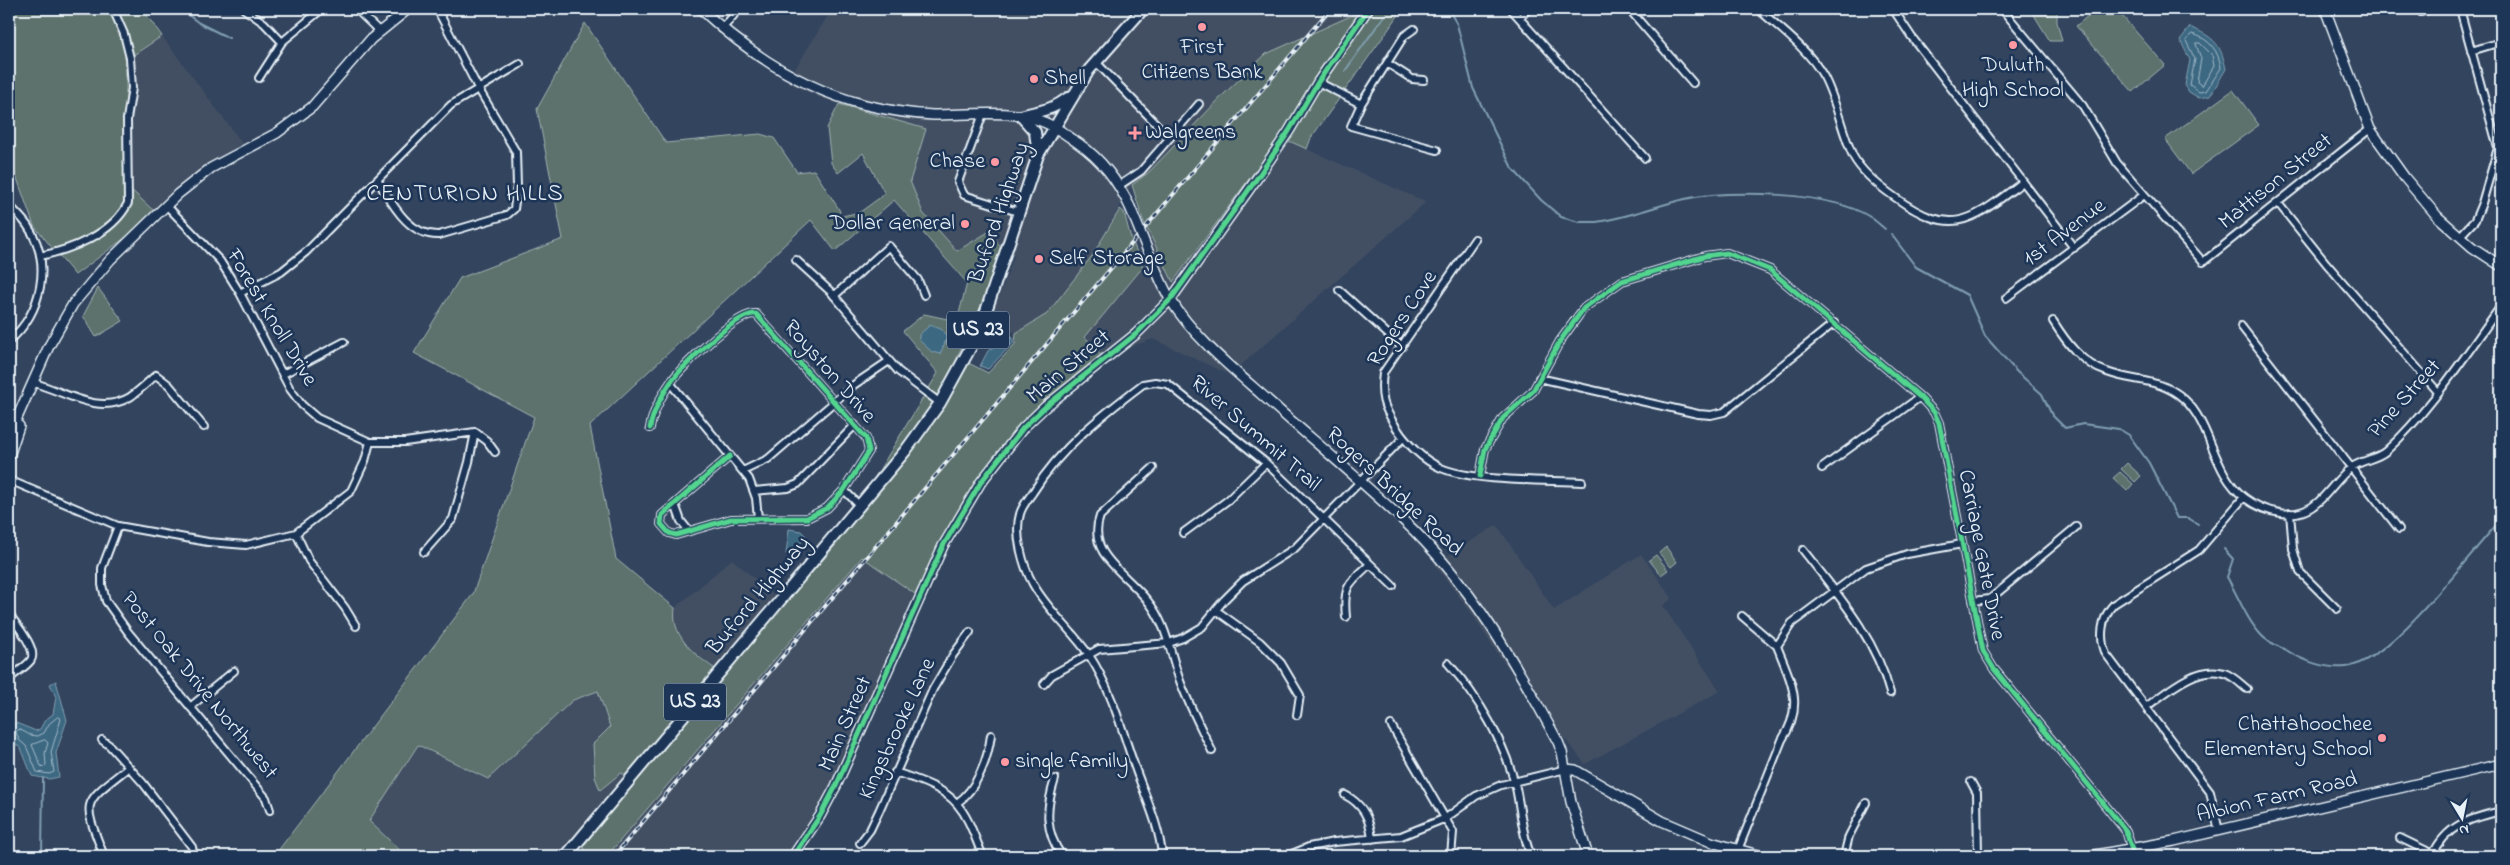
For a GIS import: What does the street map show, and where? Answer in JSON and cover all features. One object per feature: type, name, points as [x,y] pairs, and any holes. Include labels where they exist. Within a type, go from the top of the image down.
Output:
[{"type":"main road","name":"Buford Highway","points":[[566,856],[906,450],[940,403],[961,369],[986,311],[1038,155],[1074,93],[1096,62],[1143,9]]},
{"type":"main road","points":[[1021,116],[1045,112],[1056,107],[1074,93]]},
{"type":"main road","points":[[1021,116],[1035,132],[1038,155]]},
{"type":"street","points":[[40,256],[62,252],[88,239],[114,223],[123,213],[128,203],[127,120],[132,88],[130,58],[124,34],[113,9]]},
{"type":"street","points":[[244,9],[264,23],[282,42]]},
{"type":"street","points":[[259,78],[282,42],[322,9]]},
{"type":"street","points":[[356,9],[379,31]]},
{"type":"street","points":[[9,456],[49,346],[87,285],[166,205],[211,168],[293,122],[326,93],[359,52],[379,31],[408,9]]},
{"type":"street","points":[[378,181],[398,212],[419,231],[431,235],[507,215],[514,209],[517,193],[516,152],[478,88],[437,9]]},
{"type":"street","name":"Rogers Bridge Road","points":[[701,9],[722,29],[773,66],[828,94],[867,105],[923,114],[1021,116],[1054,127],[1098,158],[1120,185],[1170,299],[1196,334],[1403,520],[1446,563],[1538,706],[1558,742],[1566,769],[1571,802],[1588,856]]},
{"type":"street","points":[[722,29],[739,9]]},
{"type":"street","name":"Main Street","points":[[793,856],[819,817],[836,786],[942,546],[981,482],[1023,428],[1045,407],[1136,334],[1170,299],[1285,138],[1318,82],[1368,9]]},
{"type":"street","points":[[1511,9],[1645,158]]},
{"type":"street","points":[[1520,18],[1528,9]]},
{"type":"street","points":[[1629,9],[1693,83]]},
{"type":"street","points":[[1758,9],[1813,60],[1835,102],[1854,157],[1863,170],[1880,187],[1918,214],[1950,222],[1965,220],[1992,205],[2023,182]]},
{"type":"street","points":[[1892,9],[2074,248]]},
{"type":"street","points":[[2002,9],[2083,106],[2117,164],[2144,195]]},
{"type":"street","points":[[2325,9],[2370,129],[2421,198],[2460,236],[2501,266]]},
{"type":"street","points":[[2421,12],[2430,9]]},
{"type":"street","points":[[2460,9],[2500,148],[2479,212],[2475,220],[2460,236]]},
{"type":"street","points":[[1414,29],[1404,36],[1361,104],[1351,126],[1437,150]]},
{"type":"street","points":[[2471,51],[2501,42]]},
{"type":"street","points":[[1096,62],[1170,138]]},
{"type":"street","points":[[1388,63],[1412,79],[1424,80]]},
{"type":"street","points":[[240,293],[281,272],[306,252],[333,222],[378,181],[451,105],[520,64]]},
{"type":"street","points":[[1318,82],[1361,104]]},
{"type":"street","points":[[1120,185],[1141,171],[1199,104]]},
{"type":"street","points":[[983,114],[958,182],[964,195],[1018,212]]},
{"type":"street","name":"Mattison Street","points":[[2144,195],[2203,262],[2370,129]]},
{"type":"street","name":"1st Avenue","points":[[2006,298],[2144,195]]},
{"type":"street","points":[[2278,203],[2326,263],[2438,392]]},
{"type":"street","points":[[9,205],[27,224],[40,256],[42,267],[39,292],[33,313],[24,326],[9,341]]},
{"type":"street","name":"Forest Knoll Drive","points":[[166,205],[220,261],[240,293],[283,374],[302,405],[317,418],[370,442],[405,442],[475,432]]},
{"type":"street","name":"Rogers Cove","points":[[1475,239],[1383,373],[1380,394],[1387,414],[1403,438],[1442,468],[1480,476],[1582,482]]},
{"type":"street","points":[[834,296],[889,246],[918,280],[924,295]]},
{"type":"street","name":"Carriage Gate Drive","points":[[1480,476],[1485,449],[1503,418],[1533,391],[1560,341],[1584,308],[1602,292],[1622,281],[1704,256],[1727,253],[1770,270],[1920,397],[1934,412],[1939,423],[1983,651],[1994,670],[2126,831],[2132,850]]},
{"type":"street","points":[[796,260],[834,296],[889,361],[919,389],[940,403]]},
{"type":"street","points":[[1339,290],[1402,347]]},
{"type":"street","name":"Pine Street","points":[[2053,321],[2066,342],[2093,366],[2108,373],[2151,381],[2176,392],[2185,400],[2198,418],[2222,472],[2244,497],[2270,512],[2290,513],[2306,510],[2317,503],[2350,468],[2384,452],[2438,392],[2501,306]]},
{"type":"street","name":"Royston Drive","points":[[650,428],[652,418],[680,371],[738,320],[756,314],[866,438],[869,451],[844,490],[827,508],[807,518],[731,519],[672,535],[661,524],[662,515],[730,456]]},
{"type":"street","points":[[1539,378],[1711,415],[1724,412],[1730,408],[1834,323]]},
{"type":"street","points":[[2241,326],[2350,468],[2399,528]]},
{"type":"street","points":[[283,374],[344,342]]},
{"type":"street","points":[[743,471],[768,459],[834,401],[889,361]]},
{"type":"street","points":[[34,383],[52,388],[80,400],[102,403],[129,398],[156,375],[169,385],[204,427]]},
{"type":"street","name":"River Summit Trail","points":[[1162,856],[1162,846],[1108,692],[1089,654],[1052,614],[1032,582],[1022,550],[1018,525],[1020,512],[1055,459],[1124,398],[1143,384],[1155,382],[1168,384],[1266,463],[1393,586]]},
{"type":"street","points":[[9,436],[34,383]]},
{"type":"street","points":[[671,384],[749,479],[754,491],[758,518]]},
{"type":"street","points":[[1822,468],[1920,397]]},
{"type":"street","points":[[754,491],[788,488],[798,484],[855,425]]},
{"type":"street","points":[[424,552],[452,519],[469,462],[475,432],[487,441],[495,452]]},
{"type":"street","points":[[1044,684],[1052,675],[1099,649],[1169,643],[1183,638],[1202,627],[1217,611],[1224,600],[1243,581],[1295,548],[1403,438]]},
{"type":"street","points":[[9,480],[118,526],[208,542],[246,546],[296,533],[350,491],[365,461],[370,442]]},
{"type":"street","points":[[1183,533],[1228,500],[1266,463]]},
{"type":"street","points":[[1153,468],[1100,516],[1096,535],[1104,554],[1147,600],[1162,621],[1180,682],[1212,751]]},
{"type":"street","points":[[844,490],[859,505]]},
{"type":"street","points":[[2219,831],[2210,792],[2103,648],[2101,634],[2107,613],[2114,604],[2199,550],[2244,497]]},
{"type":"street","points":[[675,504],[678,516],[689,531]]},
{"type":"street","points":[[2290,513],[2293,549],[2300,572],[2337,609]]},
{"type":"street","name":"Post Oak Drive Northwest","points":[[118,526],[102,568],[102,585],[106,601],[128,632],[266,798],[270,810]]},
{"type":"street","points":[[1973,601],[1990,599],[2076,528]]},
{"type":"street","points":[[296,533],[310,561],[346,608],[356,626]]},
{"type":"street","points":[[1777,646],[1792,623],[1866,568],[1887,560],[1962,544]]},
{"type":"street","points":[[1803,550],[1862,628],[1880,659],[1890,694]]},
{"type":"street","points":[[1346,617],[1344,595],[1350,582],[1370,564]]},
{"type":"street","points":[[1217,611],[1260,642],[1281,663],[1300,695],[1297,715]]},
{"type":"street","points":[[9,614],[31,646],[32,655],[31,660],[9,679]]},
{"type":"street","points":[[1738,850],[1782,740],[1792,725],[1796,704],[1777,646],[1742,616]]},
{"type":"street","name":"Kingsbrooke Lane","points":[[860,843],[870,830],[933,689],[949,660],[970,632]]},
{"type":"street","points":[[1448,663],[1486,716],[1513,780],[1524,836],[1531,856]]},
{"type":"street","points":[[190,708],[234,671]]},
{"type":"street","points":[[2146,707],[2179,683],[2207,672],[2225,673],[2247,688]]},
{"type":"street","points":[[1391,725],[1453,832],[1451,856]]},
{"type":"street","points":[[957,803],[979,775],[989,747],[991,735]]},
{"type":"street","points":[[102,740],[109,744],[129,767],[192,847],[194,856]]},
{"type":"street","name":"Albion Farm Road","points":[[2090,856],[2132,850],[2219,831],[2501,764]]},
{"type":"street","points":[[104,856],[88,814],[89,802],[97,792],[129,767]]},
{"type":"street","points":[[1287,856],[1309,847],[1334,842],[1401,836],[1446,818],[1476,796],[1513,780],[1566,769],[1575,770],[1662,821],[1711,842],[1762,856]]},
{"type":"street","points":[[895,772],[934,788],[957,803],[977,838],[982,854],[971,856]]},
{"type":"street","points":[[1055,779],[1047,802],[1048,828],[1053,844],[1062,856]]},
{"type":"street","points":[[1971,782],[1977,793],[1978,856]]},
{"type":"street","points":[[1345,795],[1357,801],[1365,812],[1372,839]]},
{"type":"street","points":[[1844,856],[1848,836],[1866,803]]},
{"type":"street","points":[[2400,838],[2432,855],[2439,840],[2456,826],[2471,818],[2501,811]]},
{"type":"shaded area","points":[[832,9],[1366,9],[1132,185],[1092,256],[1047,314],[1016,333],[990,321],[1015,254],[1002,249],[957,252],[923,213],[910,181],[925,129],[858,111],[819,97],[787,82]]},
{"type":"shaded area","points":[[162,36],[242,143],[198,176],[157,214],[126,185],[126,60]]},
{"type":"shaded area","points":[[1280,137],[1426,202],[1230,375],[1153,339],[1102,356],[1084,337],[1143,267],[1143,220],[1173,282]]},
{"type":"shaded area","points":[[1497,525],[1554,610],[1641,554],[1672,598],[1663,606],[1720,691],[1585,764],[1499,656],[1470,611],[1434,564]]},
{"type":"shaded area","points":[[862,556],[915,594],[820,816],[789,856],[607,856]]},
{"type":"shaded area","points":[[732,559],[784,604],[724,676],[686,645],[673,621],[675,608]]},
{"type":"shaded area","points":[[598,691],[610,727],[600,790],[621,773],[636,779],[583,846],[588,856],[406,856],[369,821],[418,745],[488,779],[573,700]]},
{"type":"green space","points":[[9,9],[142,9],[162,36],[126,60],[126,185],[157,214],[75,275],[34,226],[9,156]]},
{"type":"green space","points":[[1366,9],[1403,9],[1311,138],[1307,149],[1280,137],[1173,282],[1143,220],[1132,185],[1149,172],[1225,93],[1266,54]]},
{"type":"green space","points":[[2042,9],[2057,9],[2057,22],[2062,41],[2050,41],[2034,15],[2034,12]]},
{"type":"green space","points":[[2096,9],[2116,9],[2165,65],[2133,92],[2076,26]]},
{"type":"green space","points":[[585,23],[666,143],[760,134],[774,138],[797,172],[814,170],[840,211],[838,217],[860,212],[885,194],[863,153],[838,173],[831,163],[827,128],[839,104],[926,129],[910,181],[923,213],[957,251],[990,231],[1002,249],[981,308],[957,357],[988,373],[1015,344],[1016,333],[1047,314],[1092,256],[1120,209],[1124,212],[1130,235],[1143,267],[1085,337],[1102,356],[1014,435],[944,539],[915,594],[862,557],[607,856],[588,856],[583,847],[636,779],[621,773],[600,790],[595,777],[593,744],[610,727],[598,691],[573,700],[488,779],[418,745],[369,821],[406,856],[274,856],[473,594],[534,417],[414,353],[460,278],[563,239],[537,109]],"holes":[[[894,200],[967,283],[957,321],[924,314],[903,331],[938,373],[838,538],[840,540],[724,675],[697,655],[682,639],[677,630],[675,608],[616,559],[590,426],[811,220],[835,251]]]},
{"type":"green space","points":[[2233,90],[2259,125],[2191,174],[2165,139]]},
{"type":"green space","points":[[98,288],[123,321],[96,337],[83,316]]},
{"type":"green space","points":[[2127,463],[2141,476],[2135,482],[2121,469]]},
{"type":"green space","points":[[2120,472],[2133,484],[2127,491],[2113,478]]},
{"type":"green space","points":[[1666,547],[1677,562],[1671,567],[1659,553]]},
{"type":"green space","points":[[1656,555],[1668,570],[1661,575],[1649,560]]},
{"type":"water","points":[[2190,27],[2211,38],[2222,53],[2226,69],[2210,96],[2199,98],[2189,92],[2185,85],[2190,60],[2180,40]]},
{"type":"water","points":[[930,325],[941,329],[948,336],[940,354],[932,352],[919,340],[919,335]]},
{"type":"water","points":[[1010,335],[1014,342],[988,369],[980,366],[988,351]]},
{"type":"water","points":[[789,529],[801,531],[806,536],[791,555],[786,554]]},
{"type":"water","points":[[56,681],[67,720],[56,753],[59,777],[49,779],[32,776],[21,748],[16,745],[10,735],[12,726],[16,723],[36,731],[53,714],[56,697],[50,684]]},
{"type":"waterway","points":[[180,9],[199,23],[229,38]]},
{"type":"waterway","points":[[1345,71],[1389,9]]},
{"type":"waterway","points":[[1448,9],[1457,24],[1473,88],[1512,168],[1541,200],[1561,217],[1579,222],[1596,222],[1618,218],[1685,199],[1727,194],[1753,194],[1779,195],[1831,202],[1870,217],[1885,229]]},
{"type":"waterway","points":[[1891,234],[1916,267],[1967,295],[1985,336],[2017,372],[2042,394],[2052,415],[2065,428],[2083,424],[2119,429],[2129,435],[2149,463],[2177,518],[2188,518],[2198,524]]},
{"type":"waterway","points":[[2224,549],[2233,559],[2227,577],[2247,615],[2262,636],[2271,643],[2310,662],[2324,666],[2346,667],[2365,661],[2385,647],[2407,627],[2501,520]]},
{"type":"waterway","points":[[42,856],[43,778]]},
{"type":"railway","points":[[614,856],[1330,9]]},
{"type":"cycle path","points":[[793,856],[820,816],[836,786],[943,546],[981,482],[1023,428],[1045,407],[1136,334],[1171,299],[1260,174],[1289,131],[1318,82],[1368,9]]},
{"type":"cycle path","points":[[1480,476],[1485,449],[1503,418],[1533,391],[1560,341],[1584,308],[1622,281],[1705,256],[1727,253],[1770,270],[1920,397],[1934,412],[1939,423],[1983,651],[1994,669],[2126,831],[2132,850]]},
{"type":"cycle path","points":[[650,428],[661,398],[680,371],[727,327],[748,315],[756,314],[866,438],[869,451],[844,490],[827,508],[807,518],[731,519],[676,535],[669,533],[661,524],[662,515],[730,456]]},
{"type":"place","name":"First Citizens Bank","points":[[1202,27]]},
{"type":"place","name":"Duluth High School","points":[[2013,45]]},
{"type":"place","name":"Shell","points":[[1034,79]]},
{"type":"place","name":"Walgreens","points":[[1135,133]]},
{"type":"place","name":"Chase","points":[[995,162]]},
{"type":"place","name":"Dollar General","points":[[965,224]]},
{"type":"place","name":"Self Storage","points":[[1039,259]]},
{"type":"place","name":"Chattahoochee Elementary School","points":[[2382,738]]},
{"type":"place","name":"single family","points":[[1005,762]]},
{"type":"district","name":"CENTURION HILLS","points":[[465,194]]}]
